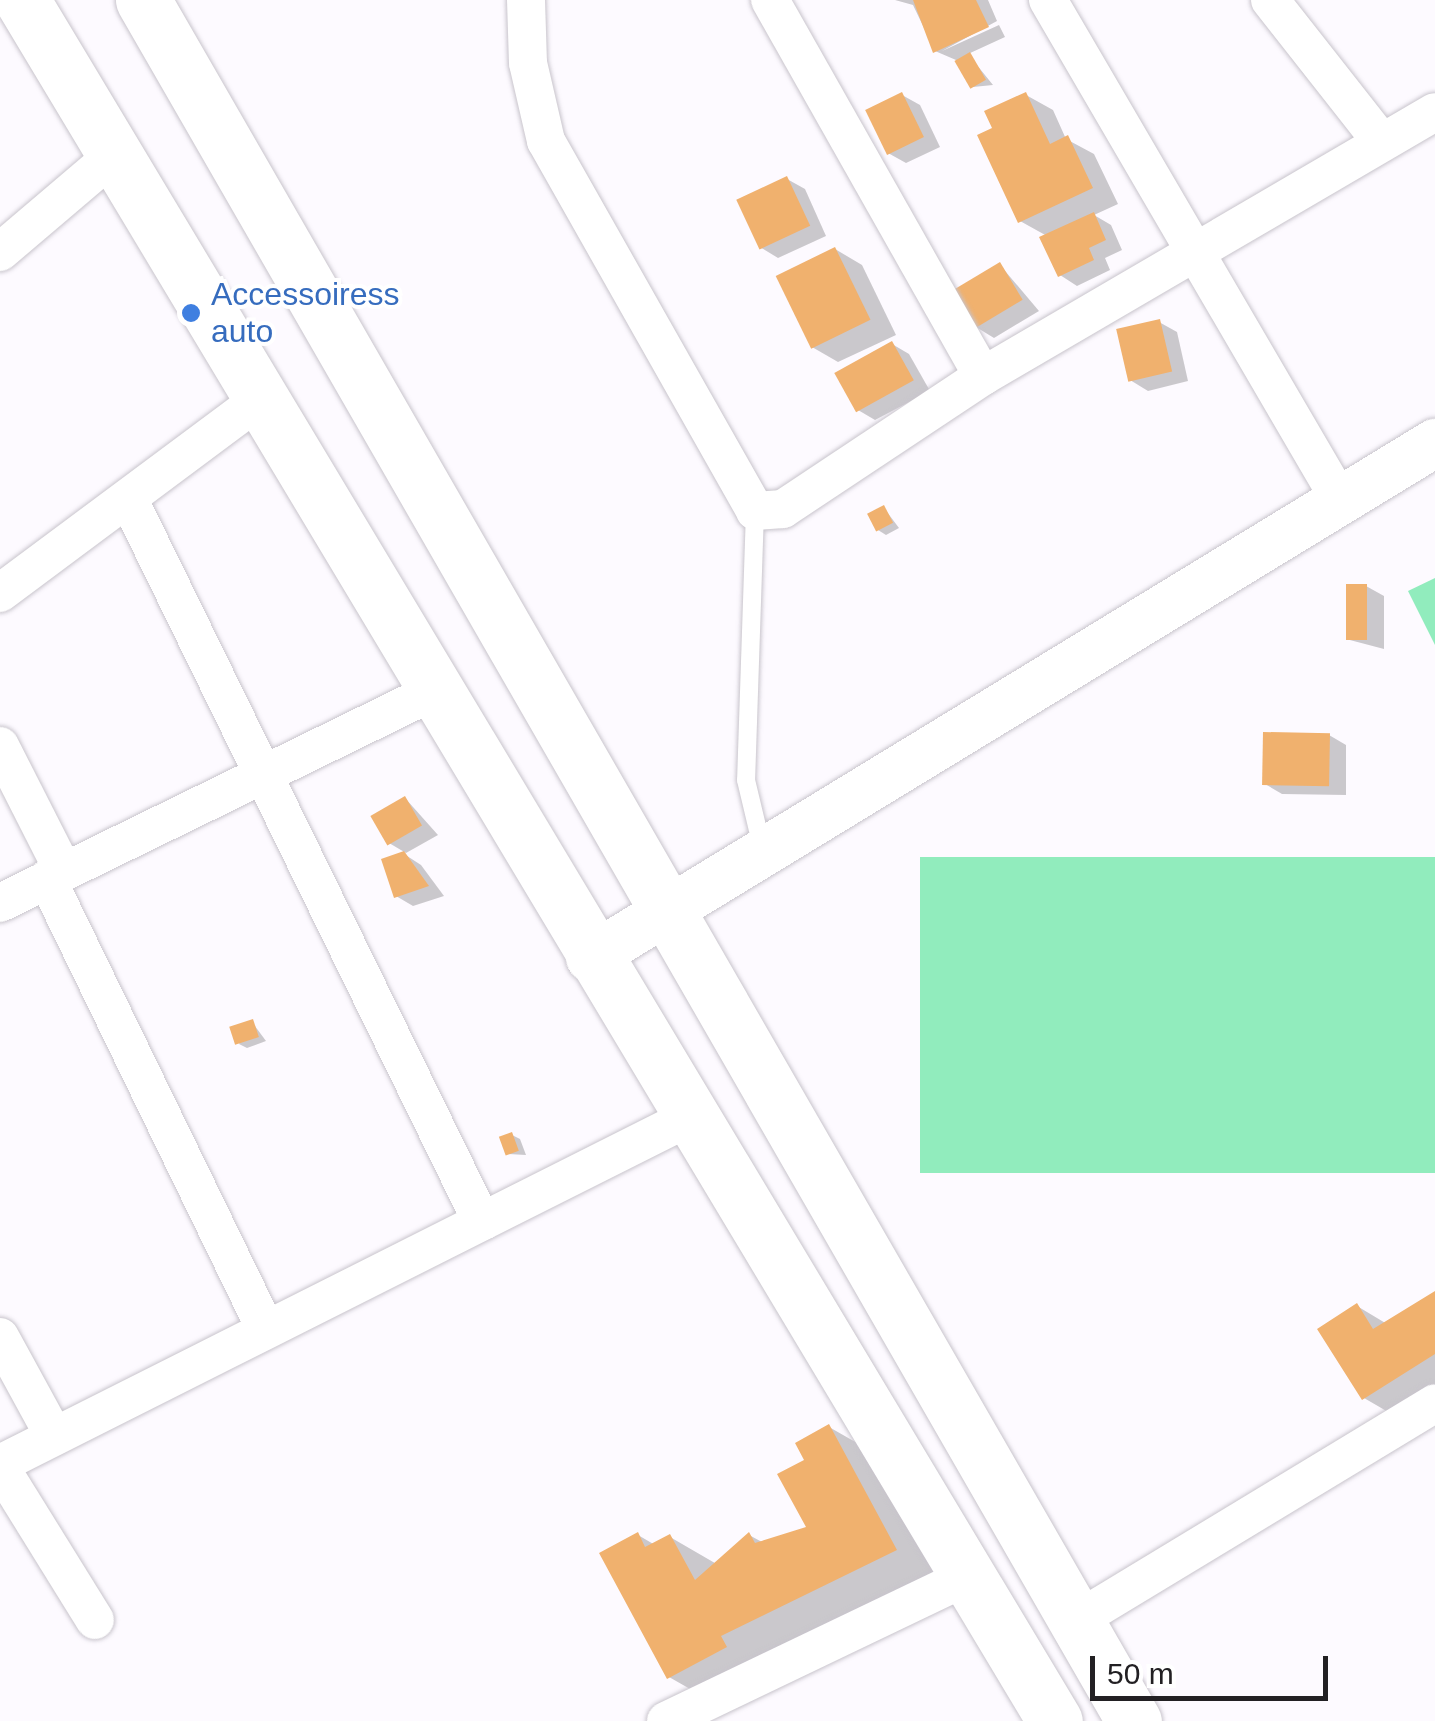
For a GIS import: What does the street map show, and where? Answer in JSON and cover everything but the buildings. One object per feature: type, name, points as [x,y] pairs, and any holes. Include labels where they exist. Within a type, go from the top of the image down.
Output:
[{"type":"main road","points":[[22,0],[686,1120],[1055,1721]]},
{"type":"main road","points":[[143,0],[673,912],[1074,1622],[1134,1721]]},
{"type":"street","points":[[526,0],[528,63],[546,141],[755,511],[783,509],[983,376],[1381,140],[1435,112]]},
{"type":"street","points":[[770,0],[983,376]]},
{"type":"street","points":[[1048,0],[1340,500]]},
{"type":"street","points":[[1270,0],[1381,140]]},
{"type":"street","points":[[0,252],[114,155]]},
{"type":"street","points":[[0,594],[130,502],[259,400]]},
{"type":"street","points":[[590,958],[764,857],[1435,443]]},
{"type":"street","points":[[130,502],[482,1222]]},
{"type":"street","points":[[0,903],[432,692]]},
{"type":"street","points":[[0,746],[266,1330]]},
{"type":"street","points":[[95,1620],[0,1465],[686,1120]]},
{"type":"street","points":[[0,1337],[54,1436]]},
{"type":"street","points":[[1074,1622],[1435,1403]]},
{"type":"street","points":[[666,1721],[966,1577]]},
{"type":"lane","points":[[755,511],[746,780],[764,857]]},
{"type":"green space","points":[[1435,578],[1435,645],[1408,591]]},
{"type":"green space","points":[[920,857],[1435,857],[1435,1173],[920,1173]]},
{"type":"place","name":"Accessoiress auto","points":[[191,313]]}]
